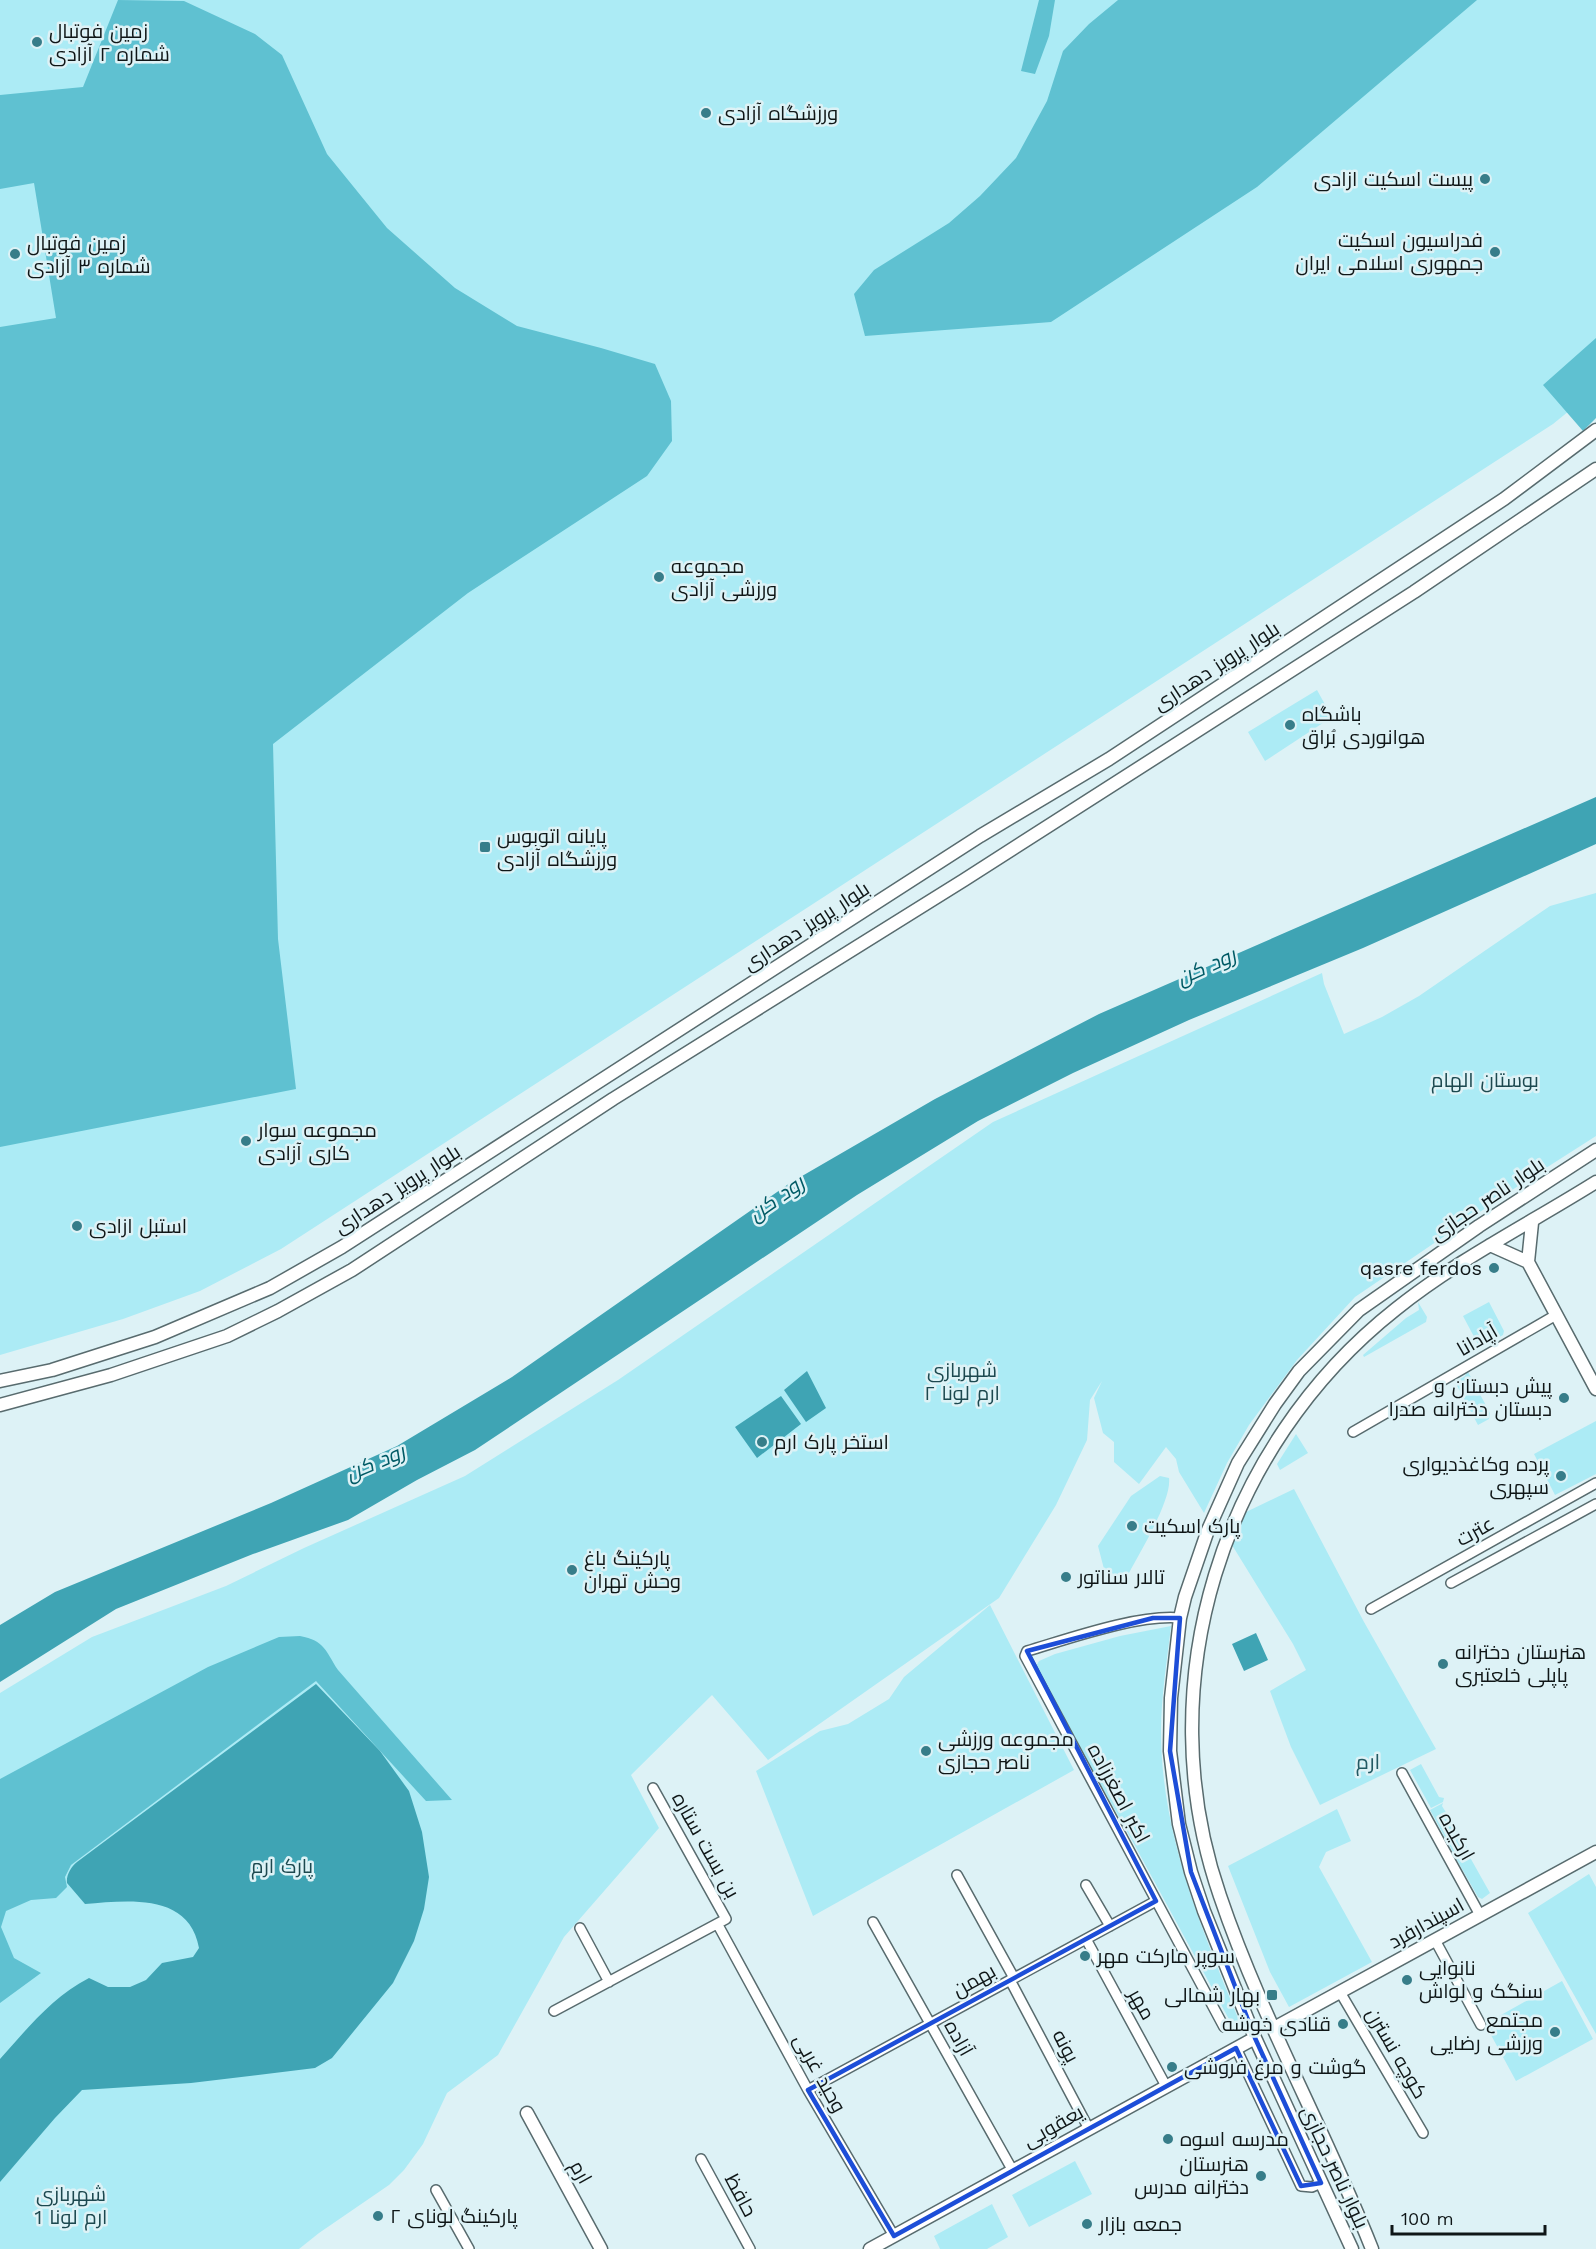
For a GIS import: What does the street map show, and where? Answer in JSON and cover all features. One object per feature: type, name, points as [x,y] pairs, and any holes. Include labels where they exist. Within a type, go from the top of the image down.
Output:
[{"type":"main road","name":"بلوار پرویز دهداری","points":[[3,1380],[52,1370],[155,1337],[270,1288],[342,1247],[980,836],[1147,734],[1504,499],[1596,430]]},
{"type":"main road","points":[[0,1405],[111,1375],[227,1336],[352,1270],[613,1099],[964,880],[1414,592],[1596,469]]},
{"type":"main road","name":"بلوار ناصر حجازی","points":[[1350,2249],[1255,2038],[1204,1911],[1179,1824],[1172,1779],[1169,1730],[1174,1657],[1180,1618],[1208,1530],[1238,1463],[1299,1371],[1359,1310],[1479,1226],[1596,1150]]},
{"type":"main road","name":"بلوار ناصر حجازی","points":[[1372,2249],[1352,2199],[1237,1943],[1205,1846],[1197,1802],[1192,1750],[1192,1706],[1198,1641],[1224,1546],[1247,1493],[1280,1434],[1318,1384],[1354,1346],[1396,1309],[1490,1245],[1532,1223],[1596,1182]]},
{"type":"main road","points":[[1532,1223],[1528,1262],[1596,1389]]},
{"type":"main road","points":[[1490,1245],[1528,1262]]},
{"type":"main road","name":"اسپندارفرد","points":[[1274,2028],[1596,1852]]},
{"type":"main road","name":"یعقوبی","points":[[870,2249],[890,2242],[1013,2171],[1255,2038]]},
{"type":"main road","name":"ارم","points":[[527,2113],[601,2249]]},
{"type":"main road","points":[[1352,2199],[1377,2249]]},
{"type":"street","name":"آپادانا","points":[[1353,1432],[1556,1315]]},
{"type":"street","name":"عترت","points":[[1371,1609],[1596,1483]]},
{"type":"street","points":[[1451,1583],[1596,1504]]},
{"type":"street","name":"اکبر اصغرزاده","points":[[1180,1618],[1153,1618],[1117,1626],[1025,1653],[1224,2027]]},
{"type":"street","name":"ارکیده","points":[[1402,1773],[1480,1915]]},
{"type":"street","name":"بن بست ستاره","points":[[653,1788],[722,1922]]},
{"type":"street","name":"پونه","points":[[957,1875],[1089,2129]]},
{"type":"street","points":[[1086,1885],[1110,1926]]},
{"type":"street","name":"بهمن","points":[[808,2090],[1156,1901]]},
{"type":"street","points":[[554,2011],[722,1922]]},
{"type":"street","name":"وحید غربی","points":[[722,1922],[808,2090],[890,2242]]},
{"type":"street","name":"آزاده","points":[[873,1922],[1013,2171]]},
{"type":"street","points":[[580,1928],[609,1982]]},
{"type":"street","name":"مهر","points":[[1086,1939],[1166,2086]]},
{"type":"street","points":[[1435,1940],[1480,2025]]},
{"type":"street","name":"کوچه نسترن","points":[[1340,1992],[1423,2133]]},
{"type":"street","points":[[1236,2048],[1301,2186],[1312,2187],[1321,2183]]},
{"type":"street","name":"حافظ","points":[[701,2159],[750,2249]]},
{"type":"street","points":[[436,2190],[468,2249]]},
{"type":"highlighted area","points":[[1153,1618],[1180,1618],[1170,1751],[1191,1872],[1255,2038],[1321,2183],[1301,2186],[1236,2048],[894,2236],[808,2090],[1156,1901],[1027,1651]]},
{"type":"green space","name":"مجموعه ورزشی آزادی","points":[[0,0],[1596,0],[1596,389],[1553,424],[281,1249],[200,1291],[123,1319],[0,1355]]},
{"type":"green space","name":"باشگاه هوانوردی بُراق","points":[[1317,690],[1332,717],[1265,761],[1248,732]]},
{"type":"green space","name":"پارک ارم","points":[[1596,893],[1596,1136],[1355,1297],[1297,1360],[1249,1425],[1227,1463],[1204,1513],[1179,1472],[1176,1459],[1166,1447],[1139,1484],[1114,1462],[1114,1442],[1103,1433],[1094,1398],[1102,1381],[1090,1400],[1087,1440],[1056,1505],[999,1598],[768,1760],[712,1695],[631,1775],[659,1828],[564,1937],[498,2055],[447,2093],[423,2144],[404,2170],[389,2185],[299,2249],[0,2249],[0,1693],[92,1637],[226,1586],[304,1548],[465,1476],[618,1380],[993,1122],[1322,973],[1324,984],[1344,1034],[1382,1017],[1419,996],[1550,906]]},
{"type":"green space","points":[[1418,1302],[1427,1317],[1426,1322],[1364,1357],[1363,1355],[1406,1318],[1419,1310]]},
{"type":"green space","points":[[1489,1302],[1504,1331],[1503,1335],[1480,1348],[1463,1316]]},
{"type":"green space","points":[[1467,1370],[1490,1413],[1489,1419],[1478,1425],[1455,1382],[1465,1376]]},
{"type":"green space","points":[[1596,1421],[1596,1474],[1555,1495],[1534,1454]]},
{"type":"green space","points":[[1296,1434],[1308,1453],[1280,1470],[1277,1464]]},
{"type":"green space","name":"پارک اسکیت","points":[[1160,1476],[1169,1478],[1169,1488],[1161,1512],[1129,1573],[1117,1576],[1104,1569],[1098,1546],[1131,1496]]},
{"type":"green space","points":[[1294,1489],[1364,1622],[1436,1749],[1320,1805],[1291,1747],[1270,1691],[1306,1670],[1293,1644],[1232,1545],[1246,1512]]},
{"type":"green space","name":"مجموعه ورزشی ناصر حجازی","points":[[990,1605],[1074,1770],[813,1916],[756,1771],[820,1731],[848,1724],[889,1699],[904,1677]]},
{"type":"green space","points":[[1171,1626],[1161,1731],[1168,1809],[1187,1884],[1243,2030],[1237,2034],[1035,1668],[1039,1661],[1055,1654],[1120,1636]]},
{"type":"green space","points":[[1421,1764],[1439,1797],[1444,1798],[1443,1802],[1431,1808],[1410,1770]]},
{"type":"green space","points":[[1443,1803],[1442,1806],[1467,1847],[1454,1854],[1430,1810]]},
{"type":"green space","points":[[1337,1809],[1351,1841],[1326,1852],[1319,1867],[1372,1962],[1289,2007],[1270,1972],[1228,1866]]},
{"type":"green space","points":[[1467,1848],[1469,1850],[1467,1852],[1490,1893],[1482,1899],[1478,1897],[1454,1855]]},
{"type":"green space","points":[[1589,1874],[1596,1887],[1596,2034],[1528,1913]]},
{"type":"green space","points":[[1562,1981],[1593,2039],[1516,2081],[1485,2024]]},
{"type":"green space","points":[[1075,2161],[1092,2194],[1029,2227],[1012,2195]]},
{"type":"green space","points":[[992,2204],[1008,2237],[987,2249],[940,2249],[934,2236]]},
{"type":"shaded area","points":[[118,0],[184,1],[255,34],[282,55],[327,154],[387,228],[455,288],[517,326],[655,364],[671,401],[672,441],[647,476],[468,593],[273,744],[278,939],[296,1089],[0,1147],[0,327],[56,318],[34,183],[0,189],[0,95],[83,87]]},
{"type":"shaded area","points":[[1039,0],[1055,0],[1049,36],[1035,74],[1021,71]]},
{"type":"shaded area","points":[[1118,0],[1477,0],[1257,187],[1051,322],[865,336],[854,294],[874,270],[949,223],[980,196],[1016,158],[1047,101],[1063,51],[1089,24]]},
{"type":"shaded area","points":[[1596,338],[1596,418],[1583,431],[1543,385]]},
{"type":"shaded area","points":[[300,1636],[324,1647],[338,1670],[452,1800],[426,1801],[316,1681],[71,1865],[65,1877],[67,1887],[56,1898],[31,1900],[6,1911],[1,1927],[14,1958],[41,1973],[0,2003],[0,1779],[208,1667],[279,1637]]},
{"type":"water","name":"رود کن","points":[[1596,797],[1596,844],[1363,948],[1189,1020],[1073,1073],[978,1121],[857,1195],[475,1450],[348,1520],[253,1554],[116,1609],[0,1682],[0,1625],[55,1592],[271,1503],[397,1446],[512,1377],[790,1183],[935,1099],[1099,1014]]},
{"type":"water","points":[[807,1371],[826,1408],[806,1422],[784,1390]]},
{"type":"water","name":"استخر پارک ارم","points":[[781,1396],[801,1424],[757,1458],[735,1427]]},
{"type":"water","points":[[1256,1633],[1268,1660],[1244,1671],[1232,1644]]},
{"type":"water","points":[[316,1684],[380,1751],[409,1791],[422,1832],[429,1877],[424,1909],[414,1941],[393,1983],[332,2058],[315,2068],[191,2083],[82,2090],[0,2182],[0,2059],[52,2004],[63,1994],[89,1978],[108,1987],[130,1987],[146,1980],[162,1963],[193,1957],[199,1948],[193,1930],[183,1917],[170,1909],[137,1902],[85,1904],[67,1883],[71,1869],[77,1862]]},
{"type":"place","name":"زمین فوتبال شماره ۲ آزادی","points":[[37,42]]},
{"type":"place","name":"ورزشگاه آزادی","points":[[706,113]]},
{"type":"place","name":"پیست اسکیت ازادی","points":[[1485,179]]},
{"type":"place","name":"فدراسیون اسکیت جمهوری اسلامی ایران","points":[[1495,252]]},
{"type":"place","name":"زمین فوتبال شماره ۳ آزادی","points":[[15,254]]},
{"type":"place","name":"مجموعه ورزشی آزادی","points":[[659,577]]},
{"type":"place","name":"باشگاه هوانوردی بُراق","points":[[1290,725]]},
{"type":"place","name":"پایانه اتوبوس ورزشگاه آزادی","points":[[485,847]]},
{"type":"place","name":"مجموعه سوار کاری آزادی","points":[[246,1141]]},
{"type":"place","name":"استبل ازادی","points":[[77,1226]]},
{"type":"place","name":"qasre ferdos","points":[[1494,1268]]},
{"type":"place","name":"پیش دبستان و دبستان دخترانه صدرا","points":[[1564,1398]]},
{"type":"place","name":"استخر پارک ارم","points":[[762,1442]]},
{"type":"place","name":"پرده وکاغذدیواری سپهری","points":[[1561,1476]]},
{"type":"place","name":"پارک اسکیت","points":[[1132,1526]]},
{"type":"place","name":"پارکینگ باغ وحش تهران","points":[[572,1570]]},
{"type":"place","name":"تالار سناتور","points":[[1066,1577]]},
{"type":"place","name":"هنرستان دخترانه پاپلی خلعتبری","points":[[1443,1664]]},
{"type":"place","name":"مجموعه ورزشی ناصر حجازی","points":[[926,1751]]},
{"type":"place","name":"سوپر مارکت مهر","points":[[1085,1956]]},
{"type":"place","name":"نانوایی سنگک و لواش","points":[[1407,1980]]},
{"type":"place","name":"بهار شمالی","points":[[1272,1995]]},
{"type":"place","name":"قنادی خوشه","points":[[1343,2024]]},
{"type":"place","name":"مجتمع ورزشی رضایی","points":[[1555,2032]]},
{"type":"place","name":"گوشت و مرغ فروشی","points":[[1172,2067]]},
{"type":"place","name":"مدرسه اسوه","points":[[1168,2139]]},
{"type":"place","name":"هنرستان دخترانه مدرس","points":[[1261,2176]]},
{"type":"place","name":"پارکینگ لونای ۲","points":[[378,2216]]},
{"type":"place","name":"جمعه‌ بازار","points":[[1087,2224]]},
{"type":"district","name":"ارم","points":[[1368,1761]]},
{"type":"park label","name":"بوستان الهام","points":[[1485,1080]]},
{"type":"park label","name":"شهربازی ارم لونا ۲","points":[[962,1382]]},
{"type":"park label","name":"شهربازی ارم لونا 1","points":[[71,2206]]}]
